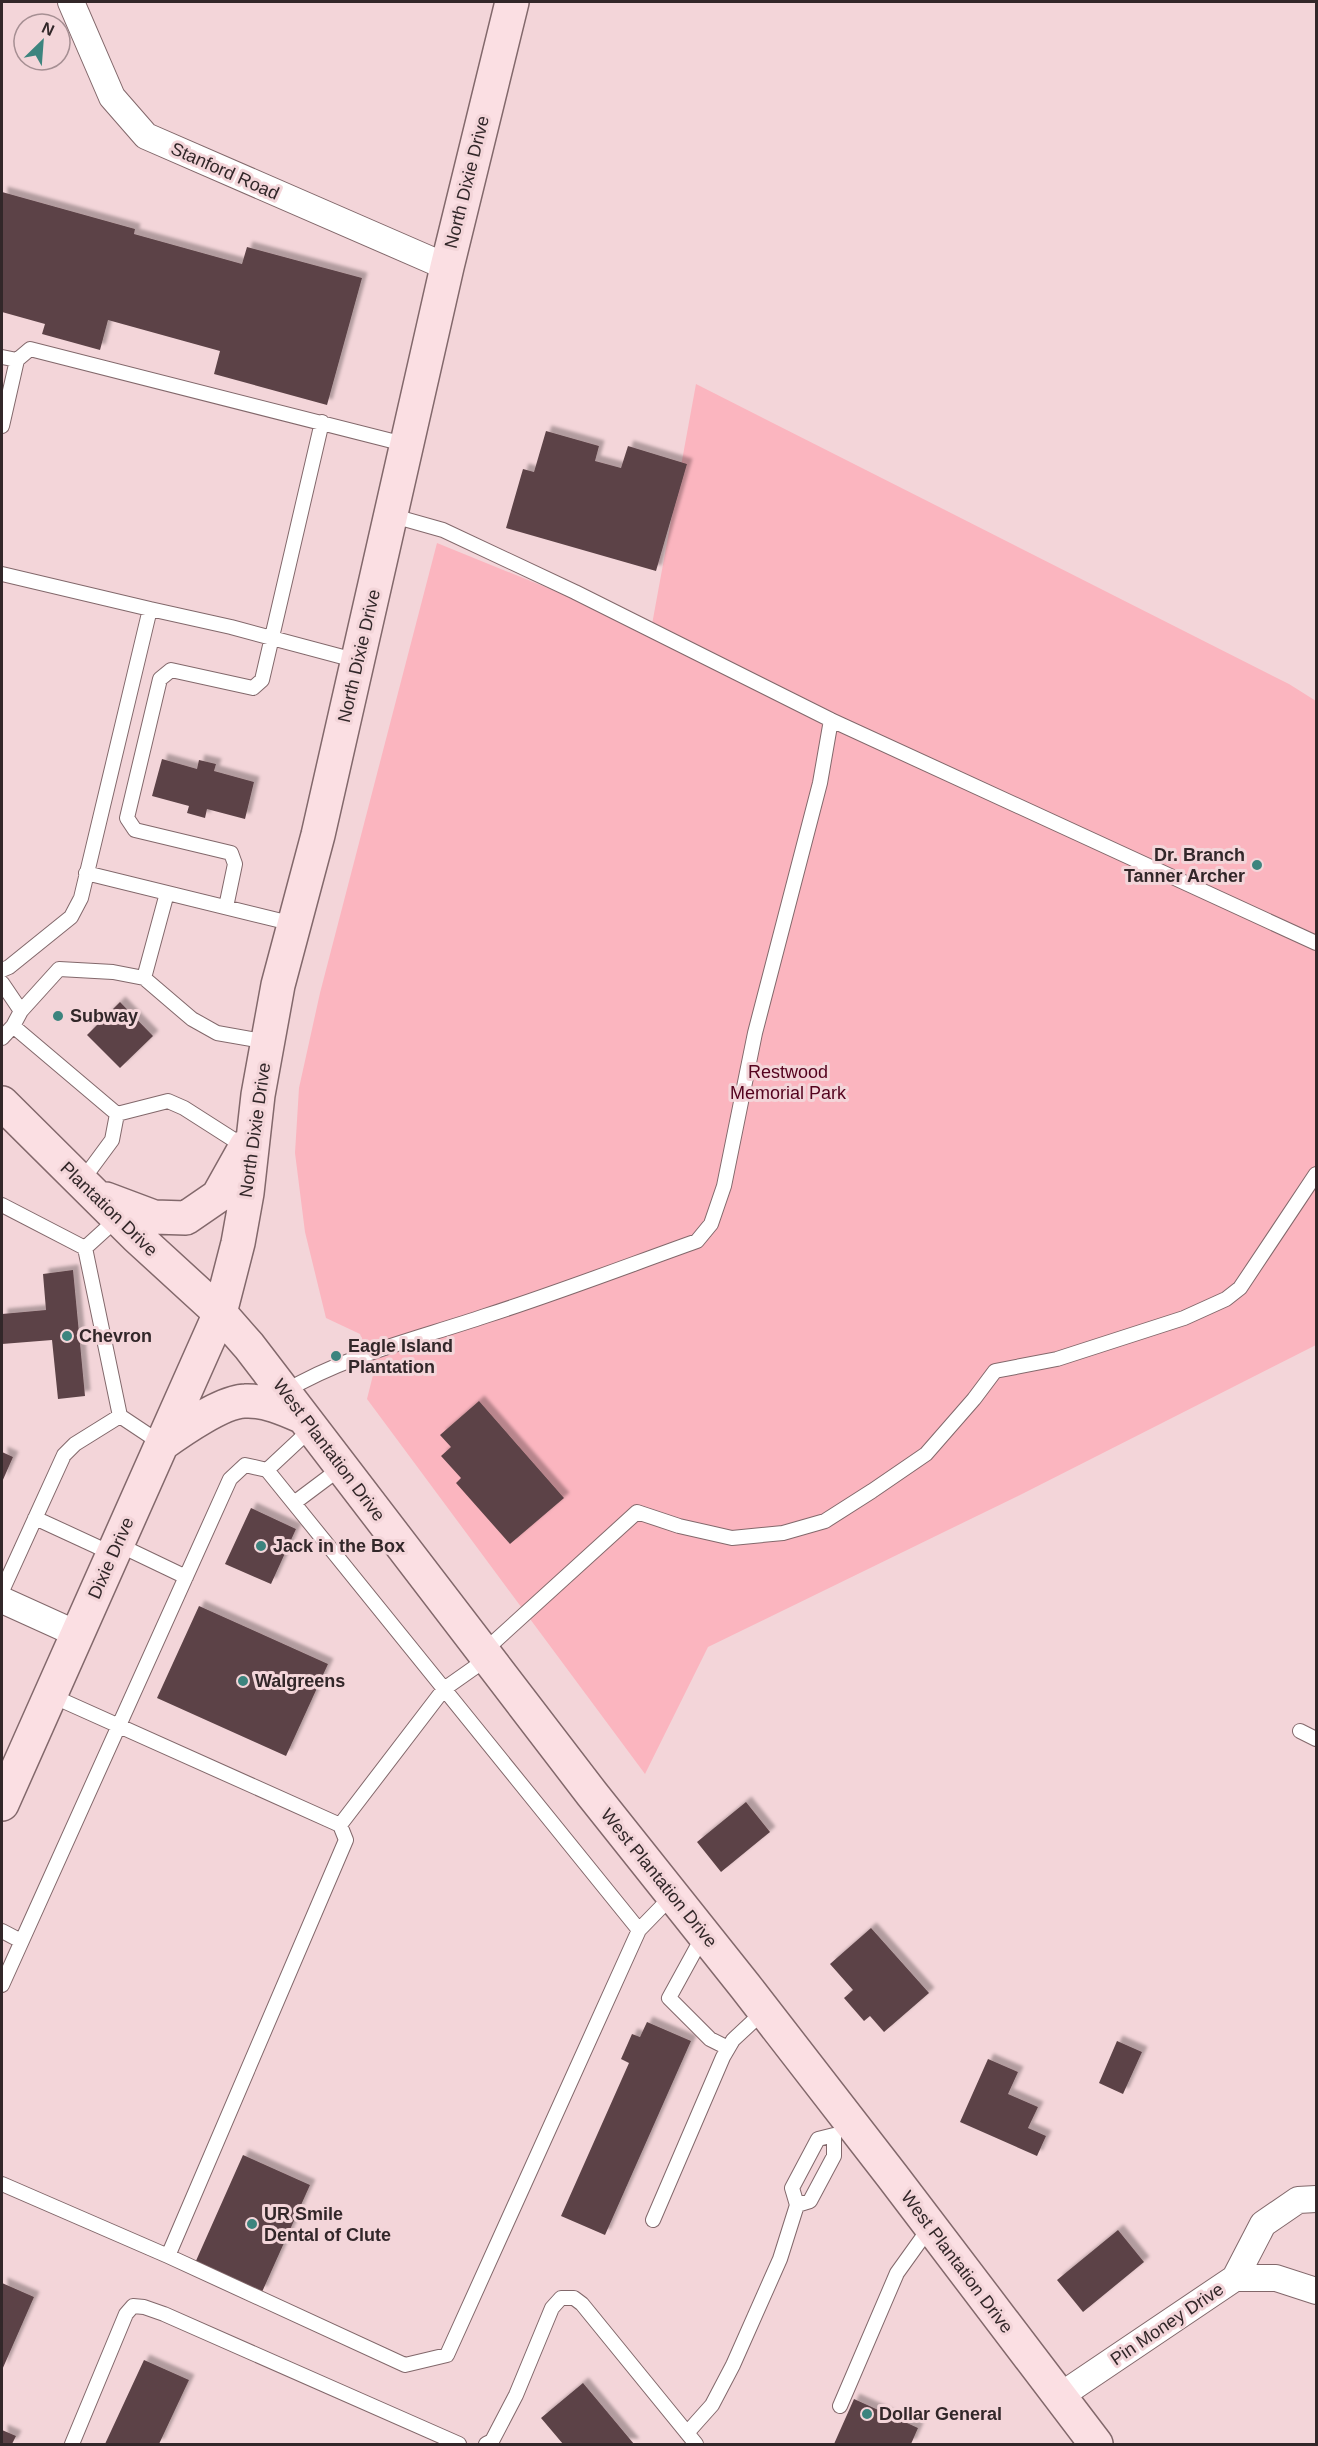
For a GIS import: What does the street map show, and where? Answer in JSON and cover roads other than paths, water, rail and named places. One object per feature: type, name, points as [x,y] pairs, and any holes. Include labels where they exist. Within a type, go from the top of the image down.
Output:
[{"type":"main road","name":"North Dixie Drive","points":[[220,1313],[238,1243],[247,1193],[249,1140],[278,985],[318,835],[447,267],[512,2]]},
{"type":"main road","name":"Plantation Drive","points":[[2,1103],[86,1188],[220,1313]]},
{"type":"main road","points":[[86,1188],[154,1217],[186,1218],[218,1196],[249,1140]]},
{"type":"main road","name":"West Plantation Drive","points":[[220,1313],[249,1346],[486,1655],[764,2011],[841,2127],[930,2226],[1096,2445]]},
{"type":"main road","name":"Dixie Drive","points":[[2,1804],[220,1313]]},
{"type":"main road","points":[[162,1444],[202,1417],[243,1400],[300,1412]]},
{"type":"street","name":"Stanford Road","points":[[70,2],[112,97],[146,136],[447,267]]},
{"type":"street","points":[[2,1600],[77,1634]]},
{"type":"street","points":[[1235,2277],[1263,2224],[1298,2200],[1317,2199]]},
{"type":"street","name":"Pin Money Drive","points":[[1060,2396],[1235,2277],[1276,2278],[1317,2291]]},
{"type":"lane","points":[[2,426],[16,360],[30,349],[408,445]]},
{"type":"lane","points":[[2,357],[16,360]]},
{"type":"lane","points":[[226,907],[235,864],[231,853],[135,830],[127,818],[160,679],[171,670],[253,688],[262,680],[322,422]]},
{"type":"lane","points":[[390,515],[443,530],[575,592],[831,720],[1317,943]]},
{"type":"lane","points":[[2,574],[271,638],[358,662]]},
{"type":"lane","points":[[2,970],[9,967],[71,917],[81,898],[150,609]]},
{"type":"lane","points":[[131,684],[157,691]]},
{"type":"lane","points":[[267,1470],[300,1412],[309,1377],[343,1362],[487,1316],[697,1241],[711,1224],[724,1186],[758,1022],[820,783],[831,720]]},
{"type":"lane","points":[[86,873],[294,924]]},
{"type":"lane","points":[[144,978],[167,893]]},
{"type":"lane","points":[[2,1038],[13,1026],[21,1011],[59,969],[112,972],[144,978],[192,1019],[217,1033],[268,1042]]},
{"type":"lane","points":[[2,983],[21,1011]]},
{"type":"lane","points":[[13,1026],[117,1114]]},
{"type":"lane","points":[[117,1114],[168,1101],[249,1140]]},
{"type":"lane","points":[[86,1188],[112,1140],[117,1114]]},
{"type":"lane","points":[[340,1825],[444,1689],[486,1655],[637,1512],[679,1526],[732,1538],[783,1533],[825,1521],[926,1454],[995,1371],[1057,1359],[1184,1318],[1226,1299],[1240,1288],[1317,1174]]},
{"type":"lane","points":[[2,1205],[85,1248]]},
{"type":"lane","points":[[85,1248],[118,1218]]},
{"type":"lane","points":[[85,1248],[120,1416],[162,1444]]},
{"type":"lane","points":[[2,1591],[64,1455],[75,1444],[120,1416]]},
{"type":"lane","points":[[2,1985],[230,1479],[245,1465],[267,1470],[639,1930]]},
{"type":"lane","points":[[294,1503],[342,1467]]},
{"type":"lane","points":[[35,1518],[186,1577]]},
{"type":"lane","points":[[50,1695],[340,1825],[346,1840],[168,2256]]},
{"type":"lane","points":[[1300,1731],[1317,1739]]},
{"type":"lane","points":[[2,2184],[168,2256],[405,2365],[447,2355],[639,1930],[673,1895]]},
{"type":"lane","points":[[2,1932],[21,1941]]},
{"type":"lane","points":[[704,1934],[669,1998],[710,2039],[728,2048]]},
{"type":"lane","points":[[653,2220],[723,2057],[728,2048],[764,2011]]},
{"type":"lane","points":[[797,2205],[810,2201],[834,2156],[841,2127]]},
{"type":"lane","points":[[687,2433],[712,2405],[733,2365],[780,2259],[797,2205],[792,2188],[818,2139],[841,2127]]},
{"type":"lane","points":[[840,2406],[897,2273],[930,2226]]},
{"type":"lane","points":[[486,2445],[492,2441],[516,2395],[552,2308],[561,2298],[574,2298],[582,2304],[696,2445]]},
{"type":"lane","points":[[72,2445],[126,2314],[133,2306],[164,2314],[459,2445]]},
{"type":"place","name":"Dr. Branch Tanner Archer","points":[[1257,865]]},
{"type":"place","name":"Subway","points":[[58,1016]]},
{"type":"place","name":"Chevron","points":[[67,1336]]},
{"type":"place","name":"Eagle Island Plantation","points":[[336,1356]]},
{"type":"place","name":"Jack in the Box","points":[[261,1546]]},
{"type":"place","name":"Walgreens","points":[[243,1681]]},
{"type":"place","name":"UR Smile Dental of Clute","points":[[252,2224]]},
{"type":"place","name":"Dollar General","points":[[867,2414]]},
{"type":"park label","name":"Restwood Memorial Park","points":[[788,1082]]}]
